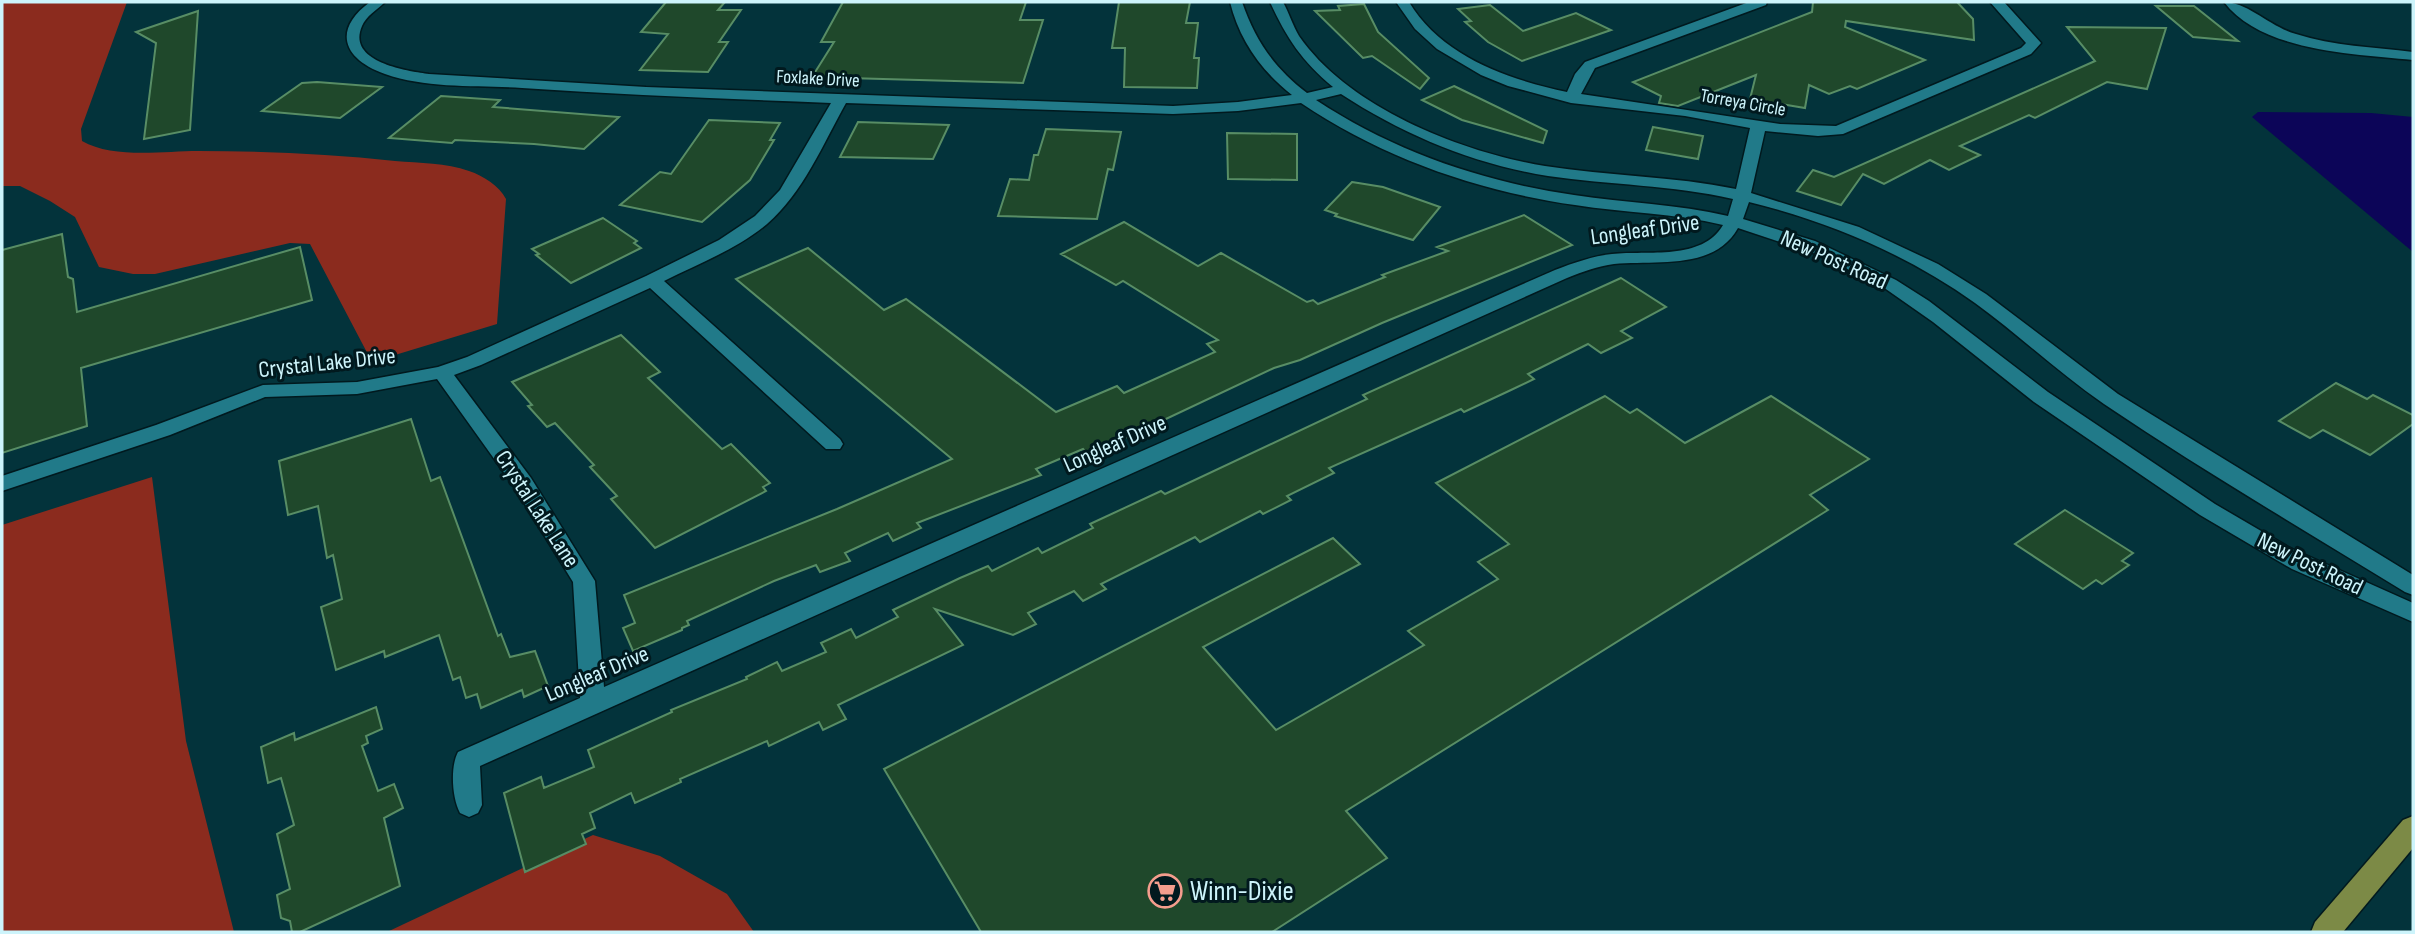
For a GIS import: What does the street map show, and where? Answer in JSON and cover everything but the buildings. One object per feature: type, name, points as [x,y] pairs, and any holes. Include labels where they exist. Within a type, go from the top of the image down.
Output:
[{"type":"main road","points":[[2325,932],[2413,828]]},
{"type":"street","name":"Foxlake Drive","points":[[378,2],[354,26],[351,38],[354,48],[362,58],[398,72],[576,89],[1173,110],[1233,108],[1303,99],[1344,89]]},
{"type":"street","name":"New Post Road","points":[[1236,2],[1240,20],[1254,46],[1303,99],[1389,148],[1435,168],[1480,182],[1575,201],[1670,209],[1775,233],[1849,262],[1905,294],[2040,397],[2154,474],[2267,545],[2413,613]]},
{"type":"street","name":"New Post Road","points":[[1277,2],[1292,36],[1317,65],[1344,89],[1417,130],[1499,161],[1534,169],[1657,181],[1741,196],[1806,214],[1887,245],[1981,299],[2108,397],[2413,586]]},
{"type":"street","name":"Torreya Circle","points":[[1403,2],[1422,29],[1468,64],[1507,82],[1572,99],[1673,110],[1758,126],[1809,132],[1838,131],[2026,51],[2034,43],[1997,2]]},
{"type":"street","points":[[1572,99],[1582,74],[1590,65],[1761,2]]},
{"type":"street","points":[[2230,2],[2259,24],[2279,34],[2309,42],[2413,56]]},
{"type":"street","name":"Crystal Lake Drive","points":[[2,484],[163,430],[262,391],[357,388],[442,372],[474,361],[652,280],[726,244],[768,213],[787,192],[841,99]]},
{"type":"street","name":"Longleaf Drive","points":[[469,805],[467,760],[593,703],[1561,274],[1610,259],[1695,253],[1717,245],[1734,223],[1758,126]]},
{"type":"street","points":[[1849,262],[1887,245]]},
{"type":"street","points":[[652,280],[833,444]]},
{"type":"street","name":"Crystal Lake Lane","points":[[442,372],[523,483],[584,581],[593,703]]},
{"type":"shaded area","points":[[2,2],[127,2],[81,129],[82,141],[94,147],[138,153],[198,151],[346,156],[442,165],[460,168],[485,179],[506,199],[497,324],[372,362],[310,244],[290,243],[155,274],[133,274],[99,267],[75,217],[20,186],[2,186]]},
{"type":"shaded area","points":[[2258,112],[2371,113],[2413,117],[2413,252],[2252,117]]},
{"type":"shaded area","points":[[152,477],[186,741],[234,932],[2,932],[2,525]]},
{"type":"shaded area","points":[[593,835],[660,856],[727,894],[754,932],[387,932]]},
{"type":"place","name":"Winn-Dixie","points":[[1165,891]]}]
